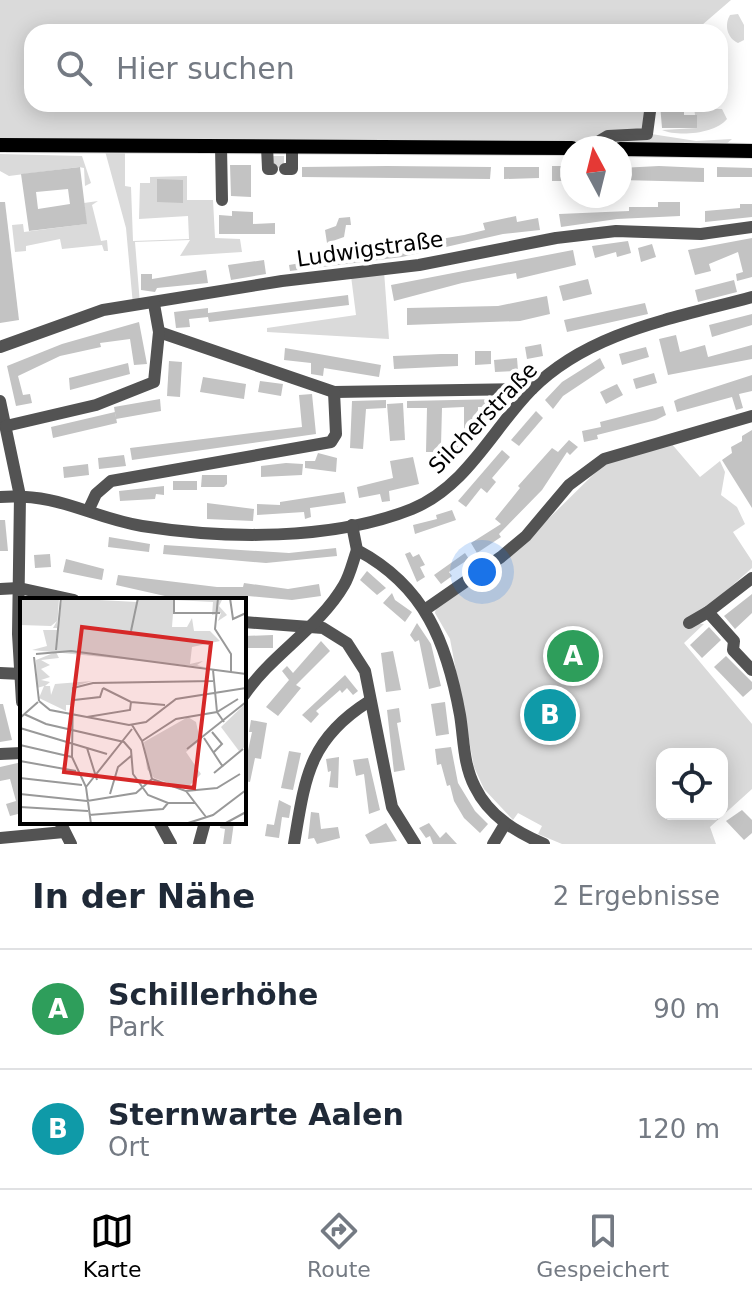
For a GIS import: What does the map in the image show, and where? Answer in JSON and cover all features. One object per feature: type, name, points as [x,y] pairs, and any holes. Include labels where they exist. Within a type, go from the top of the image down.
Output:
[{"type":"main road","points":[[0,145],[221,146],[279,160],[560,148]]},
{"type":"main road","points":[[632,149],[752,151]]},
{"type":"street","points":[[608,136],[647,134],[650,112]]},
{"type":"street","points":[[221,146],[222,200]]},
{"type":"street","name":"Ludwigstraße","points":[[0,347],[103,310],[282,281],[419,265],[556,238],[616,231],[701,234],[752,227]]},
{"type":"street","name":"Silcherstraße","points":[[0,497],[46,497],[139,526],[186,530],[283,535],[352,525],[413,508],[433,498],[467,470],[532,389],[589,346],[752,297]]},
{"type":"street","points":[[6,426],[77,410],[148,386],[157,376],[159,332],[154,304]]},
{"type":"street","points":[[159,332],[334,392],[532,389]]},
{"type":"street","points":[[89,509],[96,494],[111,481],[331,442],[336,434],[334,392]]},
{"type":"street","points":[[0,401],[20,496],[20,674],[0,673]]},
{"type":"street","points":[[426,609],[518,543],[569,485],[604,459],[752,416]]},
{"type":"street","points":[[246,692],[259,673],[310,626],[345,583],[357,550],[352,525]]},
{"type":"street","points":[[357,550],[380,562],[426,609],[445,649],[469,772],[484,802],[505,824],[544,844]]},
{"type":"street","points":[[689,623],[752,578]]},
{"type":"street","points":[[0,589],[19,588],[65,598]]},
{"type":"street","points":[[708,612],[734,641],[733,650],[752,670]]},
{"type":"street","points":[[246,622],[323,628],[347,643],[365,671],[368,702],[392,807],[415,844]]},
{"type":"street","points":[[294,844],[305,779],[322,741],[341,720],[368,702]]},
{"type":"street","points":[[0,754],[20,753]]},
{"type":"street","points":[[160,824],[171,844]]},
{"type":"street","points":[[199,844],[204,824]]},
{"type":"street","points":[[493,844],[505,824]]},
{"type":"street","points":[[0,838],[65,833]]},
{"type":"shaded area","points":[[0,0],[731,0],[703,24],[24,24],[24,112],[645,112],[645,133],[696,141],[732,139],[725,145],[632,145],[632,136],[560,136],[560,145],[0,143]]},
{"type":"shaded area","points":[[738,14],[744,25],[744,40],[738,43],[729,35],[730,15]]},
{"type":"shaded area","points":[[695,112],[724,112],[727,119],[714,128],[696,133],[662,130],[697,128]]},
{"type":"shaded area","points":[[105,151],[125,151],[125,186],[131,187],[133,241],[189,239],[188,216],[139,219],[140,183],[150,183],[150,177],[187,176],[187,200],[213,200],[215,238],[240,239],[242,252],[180,256],[190,240],[135,242],[140,304],[133,305],[126,228]]},
{"type":"shaded area","points":[[0,154],[82,156],[91,183],[85,186],[84,168],[79,167],[9,176],[0,171]]},
{"type":"shaded area","points":[[98,201],[92,205],[101,241],[107,240],[108,251],[104,251],[102,245],[62,249],[60,239],[26,246],[26,251],[15,252],[12,225],[23,224],[24,232],[86,224],[84,203]]},
{"type":"shaded area","points":[[384,271],[389,339],[267,332],[267,328],[356,315],[351,276]]},
{"type":"shaded area","points":[[671,443],[700,477],[720,461],[725,472],[721,495],[737,507],[745,524],[733,532],[752,561],[752,568],[690,623],[704,624],[684,643],[752,724],[752,789],[728,811],[728,748],[656,748],[656,820],[718,820],[710,827],[716,844],[562,844],[538,834],[542,826],[518,813],[513,820],[484,789],[474,767],[450,639],[435,613],[436,607],[527,540],[607,461]]},
{"type":"building","points":[[661,112],[697,115],[697,128],[662,128]]},
{"type":"building","points":[[230,165],[251,165],[251,197],[231,196]]},
{"type":"building","points":[[552,166],[560,166],[560,181],[552,181]]},
{"type":"building","points":[[80,167],[87,224],[29,231],[21,174]],"holes":[[[68,189],[70,204],[38,209],[36,192]]]},
{"type":"building","points":[[302,167],[491,167],[490,179],[302,177]]},
{"type":"building","points":[[504,167],[539,167],[539,178],[504,179]]},
{"type":"building","points":[[632,167],[704,168],[704,182],[632,180]]},
{"type":"building","points":[[717,167],[752,168],[752,177],[717,177]]},
{"type":"building","points":[[157,179],[183,180],[183,203],[157,202]]},
{"type":"building","points":[[0,202],[5,202],[19,320],[0,323]]},
{"type":"building","points":[[658,202],[680,202],[680,216],[617,219],[561,227],[559,214],[629,211],[632,207],[658,207]]},
{"type":"building","points":[[740,204],[752,204],[752,217],[705,222],[705,211],[740,208]]},
{"type":"building","points":[[232,211],[253,212],[253,224],[275,223],[275,234],[219,234],[219,215],[232,216]]},
{"type":"building","points":[[516,216],[517,222],[538,218],[540,230],[503,234],[402,257],[290,271],[289,265],[485,230],[483,223]]},
{"type":"building","points":[[350,217],[351,225],[346,225],[344,237],[327,243],[325,230],[336,226],[339,218]]},
{"type":"building","points":[[752,238],[752,277],[737,281],[736,274],[743,272],[738,252],[709,264],[711,271],[695,275],[688,250]]},
{"type":"building","points":[[628,241],[631,253],[617,257],[616,252],[595,258],[592,246]]},
{"type":"building","points":[[652,244],[656,257],[641,262],[638,248]]},
{"type":"building","points":[[573,250],[576,265],[517,279],[516,273],[462,283],[394,301],[391,285]]},
{"type":"building","points":[[264,260],[266,274],[231,280],[228,265]]},
{"type":"building","points":[[206,270],[208,283],[157,288],[155,292],[141,290],[141,274],[152,274],[152,279]]},
{"type":"building","points":[[588,279],[592,294],[563,301],[559,286]]},
{"type":"building","points":[[734,280],[737,292],[698,302],[695,290]]},
{"type":"building","points":[[348,295],[349,305],[209,322],[208,317],[189,319],[190,327],[176,328],[174,312],[208,308],[208,313]]},
{"type":"building","points":[[547,296],[550,314],[520,321],[407,325],[407,308],[498,306]]},
{"type":"building","points":[[645,303],[648,314],[567,332],[564,320]]},
{"type":"building","points":[[752,314],[752,325],[712,337],[709,325]]},
{"type":"building","points":[[139,322],[147,364],[134,365],[130,339],[100,343],[101,347],[60,356],[18,376],[23,395],[30,394],[32,403],[16,406],[7,366],[62,344]]},
{"type":"building","points":[[676,335],[680,352],[705,345],[708,357],[752,345],[752,359],[668,375],[659,339]]},
{"type":"building","points":[[541,344],[543,356],[527,359],[525,347]]},
{"type":"building","points":[[646,347],[649,357],[622,365],[619,354]]},
{"type":"building","points":[[285,348],[381,365],[379,377],[324,368],[323,376],[311,374],[311,363],[284,360]]},
{"type":"building","points":[[475,351],[491,351],[491,364],[475,365]]},
{"type":"building","points":[[458,354],[458,366],[394,369],[393,356]]},
{"type":"building","points":[[517,358],[518,371],[495,372],[494,360]]},
{"type":"building","points":[[600,358],[605,368],[563,396],[553,409],[545,400],[562,382]]},
{"type":"building","points":[[169,361],[182,362],[180,397],[167,396]]},
{"type":"building","points":[[128,363],[130,374],[70,390],[69,378]]},
{"type":"building","points":[[654,373],[657,383],[636,389],[633,379]]},
{"type":"building","points":[[752,375],[752,391],[739,394],[743,408],[736,410],[732,397],[677,412],[674,401],[678,399]]},
{"type":"building","points":[[203,377],[246,384],[244,399],[200,392]]},
{"type":"building","points":[[260,381],[283,384],[281,396],[258,392]]},
{"type":"building","points":[[617,384],[623,395],[606,404],[600,392]]},
{"type":"building","points":[[312,394],[316,434],[132,460],[130,448],[302,427],[299,395]]},
{"type":"building","points":[[160,399],[161,411],[116,419],[114,407]]},
{"type":"building","points":[[501,399],[501,407],[478,407],[478,431],[464,431],[464,407],[442,408],[441,445],[460,444],[461,452],[426,452],[427,408],[407,408],[407,401]]},
{"type":"building","points":[[386,400],[386,408],[366,409],[363,449],[350,448],[352,401]]},
{"type":"building","points":[[403,403],[405,440],[390,441],[387,404]]},
{"type":"building","points":[[663,406],[666,415],[656,420],[597,435],[598,439],[584,442],[582,431],[601,427],[600,422]]},
{"type":"building","points":[[536,411],[543,418],[519,446],[511,440]]},
{"type":"building","points":[[115,412],[117,423],[53,438],[51,427]]},
{"type":"building","points":[[752,430],[752,508],[722,460],[732,453],[731,447],[742,441],[742,436]]},
{"type":"building","points":[[569,440],[578,447],[570,455],[567,452],[542,490],[499,534],[501,537],[477,553],[471,543],[501,524],[495,519],[520,488],[518,486],[552,448],[558,452]]},
{"type":"building","points":[[502,450],[510,457],[492,478],[496,482],[487,493],[481,488],[466,507],[458,501]]},
{"type":"building","points":[[318,453],[337,458],[336,472],[305,468],[305,461],[315,461]]},
{"type":"building","points":[[124,455],[126,466],[99,469],[98,458]]},
{"type":"building","points":[[413,457],[419,484],[389,491],[390,501],[382,502],[380,494],[359,498],[357,487],[393,478],[390,461]]},
{"type":"building","points":[[88,464],[89,475],[64,478],[63,467]]},
{"type":"building","points":[[303,464],[302,475],[261,477],[261,466]]},
{"type":"building","points":[[202,475],[227,475],[227,484],[224,487],[201,487]]},
{"type":"building","points":[[173,481],[197,481],[197,490],[173,490]]},
{"type":"building","points":[[164,486],[164,495],[156,494],[155,499],[120,501],[119,491]]},
{"type":"building","points":[[344,492],[346,503],[310,508],[311,517],[305,519],[304,512],[257,515],[257,504],[280,505],[280,502]]},
{"type":"building","points":[[207,503],[254,509],[253,521],[207,519]]},
{"type":"building","points":[[452,510],[456,520],[415,534],[413,525],[437,519],[436,515]]},
{"type":"building","points":[[0,520],[5,520],[8,551],[0,551]]},
{"type":"building","points":[[109,537],[150,544],[149,552],[108,547]]},
{"type":"building","points":[[164,545],[289,553],[336,548],[337,556],[266,563],[163,554]]},
{"type":"building","points":[[410,552],[413,557],[419,554],[425,565],[420,567],[425,577],[417,582],[405,554]]},
{"type":"building","points":[[465,553],[469,559],[449,572],[452,576],[441,584],[434,575]]},
{"type":"building","points":[[50,554],[51,567],[35,568],[34,555]]},
{"type":"building","points":[[66,559],[104,569],[102,580],[63,572]]},
{"type":"building","points":[[367,571],[386,588],[377,595],[360,580]]},
{"type":"building","points":[[118,575],[217,587],[243,587],[244,583],[288,589],[319,584],[321,596],[292,600],[248,596],[248,599],[165,596],[116,585]]},
{"type":"building","points":[[392,593],[395,600],[412,612],[405,622],[383,603]]},
{"type":"building","points":[[752,594],[752,613],[735,629],[724,616]]},
{"type":"building","points":[[417,623],[431,644],[441,686],[429,689],[419,640],[415,642],[410,635]]},
{"type":"building","points":[[709,627],[721,640],[702,658],[690,645]]},
{"type":"building","points":[[273,635],[273,648],[246,648],[246,636]]},
{"type":"building","points":[[321,641],[330,651],[296,685],[301,688],[278,716],[266,707],[289,680],[282,671],[287,666],[293,673]]},
{"type":"building","points":[[393,651],[401,690],[386,692],[381,653]]},
{"type":"building","points":[[726,656],[752,682],[752,689],[743,697],[714,667]]},
{"type":"building","points":[[345,675],[358,691],[353,695],[347,688],[342,693],[340,690],[316,711],[319,714],[311,723],[302,715]]},
{"type":"building","points":[[445,702],[449,734],[436,736],[431,704]]},
{"type":"building","points":[[0,704],[3,704],[12,740],[0,742]]},
{"type":"building","points":[[399,708],[401,722],[397,723],[405,770],[394,772],[387,710]]},
{"type":"building","points":[[251,720],[267,723],[261,759],[255,758],[250,782],[246,781],[246,760],[252,732],[249,732]]},
{"type":"building","points":[[451,747],[458,783],[475,811],[488,824],[480,833],[464,818],[454,801],[450,785],[447,786],[441,764],[437,765],[435,749]]},
{"type":"building","points":[[289,751],[301,753],[293,790],[281,788]]},
{"type":"building","points":[[339,757],[338,788],[329,787],[331,771],[328,772],[326,759]]},
{"type":"building","points":[[368,758],[380,810],[369,814],[364,774],[356,776],[353,760]]},
{"type":"building","points":[[20,762],[20,814],[10,816],[6,804],[16,801],[10,779],[0,781],[0,767]]},
{"type":"building","points":[[279,800],[291,806],[289,818],[282,817],[279,838],[265,836],[267,824],[274,825]]},
{"type":"building","points":[[742,810],[752,820],[752,833],[744,840],[726,821]]},
{"type":"building","points":[[311,812],[319,813],[321,829],[338,827],[340,838],[317,844],[314,838],[308,839]]},
{"type":"building","points":[[386,823],[397,841],[370,844],[365,835]]},
{"type":"building","points":[[429,823],[440,838],[446,832],[457,844],[433,844],[430,836],[426,838],[419,828]]},
{"type":"building","points":[[221,824],[234,824],[231,844],[223,844],[225,829],[220,828]]},
{"type":"tunnel","points":[[272,162],[286,162]]},
{"type":"place","name":"Schillerhöhe","points":[[573,656]]},
{"type":"place","name":"Sternwarte Aalen","points":[[550,715]]}]
